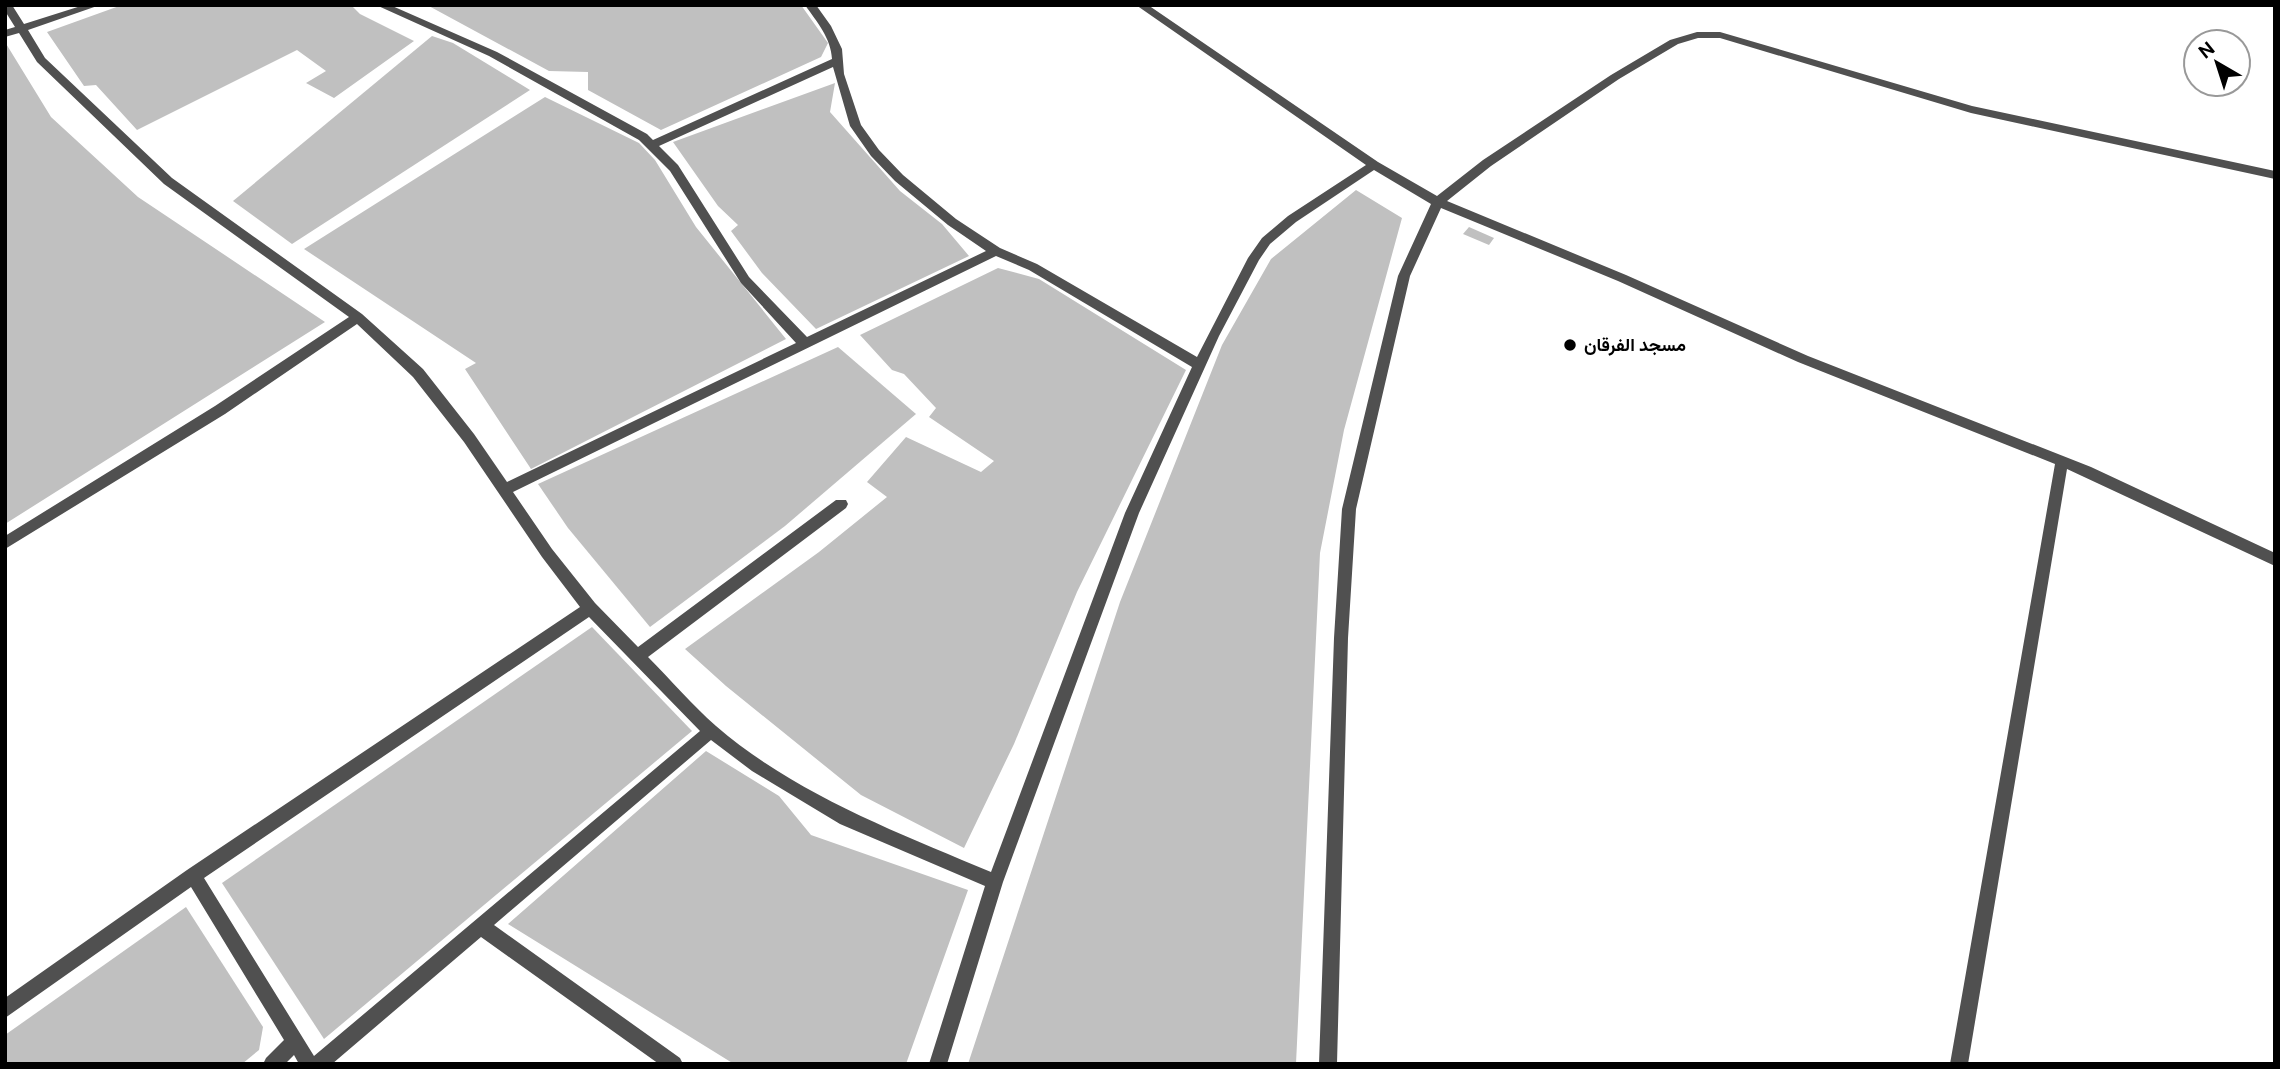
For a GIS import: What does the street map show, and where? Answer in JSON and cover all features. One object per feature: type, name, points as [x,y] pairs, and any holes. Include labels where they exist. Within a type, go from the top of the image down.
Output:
[{"type":"street","points":[[7,5],[41,60],[168,181],[358,317],[418,373],[469,438],[547,553],[590,608],[711,731],[758,766],[846,819],[995,882]]},
{"type":"street","points":[[5,34],[95,5]]},
{"type":"street","points":[[382,5],[493,54],[551,88],[616,120],[652,145],[674,168],[745,280],[805,344]]},
{"type":"street","points":[[810,5],[826,26],[837,49],[851,113],[875,153],[952,222],[996,251],[1033,267],[1201,366]]},
{"type":"street","points":[[1141,5],[1374,164],[1438,202],[1622,278],[1803,359],[2062,462],[2275,560]]},
{"type":"street","points":[[1328,1064],[1341,652],[1349,509],[1404,276],[1438,202],[1487,163],[1615,77],[1674,42],[1697,35],[1720,35],[1971,109],[2275,175]]},
{"type":"street","points":[[652,145],[838,61]]},
{"type":"street","points":[[939,1064],[995,882],[1132,513],[1213,335],[1254,258],[1266,241],[1325,195],[1374,164]]},
{"type":"street","points":[[504,490],[996,251]]},
{"type":"street","points":[[5,543],[220,410],[358,317]]},
{"type":"street","points":[[1959,1064],[2062,462]]},
{"type":"street","points":[[638,656],[841,504]]},
{"type":"street","points":[[5,1009],[193,876],[590,608]]},
{"type":"street","points":[[318,1064],[711,731]]},
{"type":"street","points":[[193,876],[309,1064]]},
{"type":"street","points":[[482,927],[674,1064]]},
{"type":"street","points":[[272,1064],[295,1042]]},
{"type":"building","points":[[122,5],[351,5],[360,14],[414,41],[334,98],[306,83],[326,71],[297,50],[137,130],[96,85],[84,86],[47,32]]},
{"type":"building","points":[[427,5],[801,5],[828,43],[821,57],[661,130],[588,90],[588,72],[549,71]]},
{"type":"building","points":[[432,36],[453,43],[530,90],[292,244],[233,201]]},
{"type":"building","points":[[5,42],[51,117],[138,197],[325,322],[5,524]]},
{"type":"building","points":[[835,83],[830,112],[900,191],[942,224],[969,256],[816,329],[762,273],[731,231],[738,225],[718,206],[673,142]]},
{"type":"building","points":[[545,97],[639,143],[655,160],[696,227],[786,339],[531,469],[465,369],[476,363],[304,249]]},
{"type":"building","points":[[1356,190],[1402,218],[1344,430],[1320,553],[1296,1064],[968,1064],[1120,602],[1222,345],[1271,259]]},
{"type":"building","points":[[1469,227],[1494,238],[1489,245],[1463,234]]},
{"type":"building","points":[[998,268],[1039,279],[1186,370],[1077,592],[1014,744],[964,848],[861,795],[726,686],[685,649],[819,552],[887,497],[867,482],[906,437],[981,472],[994,461],[929,417],[936,408],[904,374],[892,370],[860,335]]},
{"type":"building","points":[[838,347],[916,414],[785,526],[650,627],[568,528],[538,484]]},
{"type":"building","points":[[592,627],[692,731],[324,1039],[222,883]]},
{"type":"building","points":[[706,751],[779,796],[811,835],[968,890],[906,1064],[734,1064],[508,924]]},
{"type":"building","points":[[186,907],[263,1027],[259,1050],[242,1064],[5,1064],[5,1035]]},
{"type":"place","name":"مسجد الفرقان","points":[[1570,345]]}]
